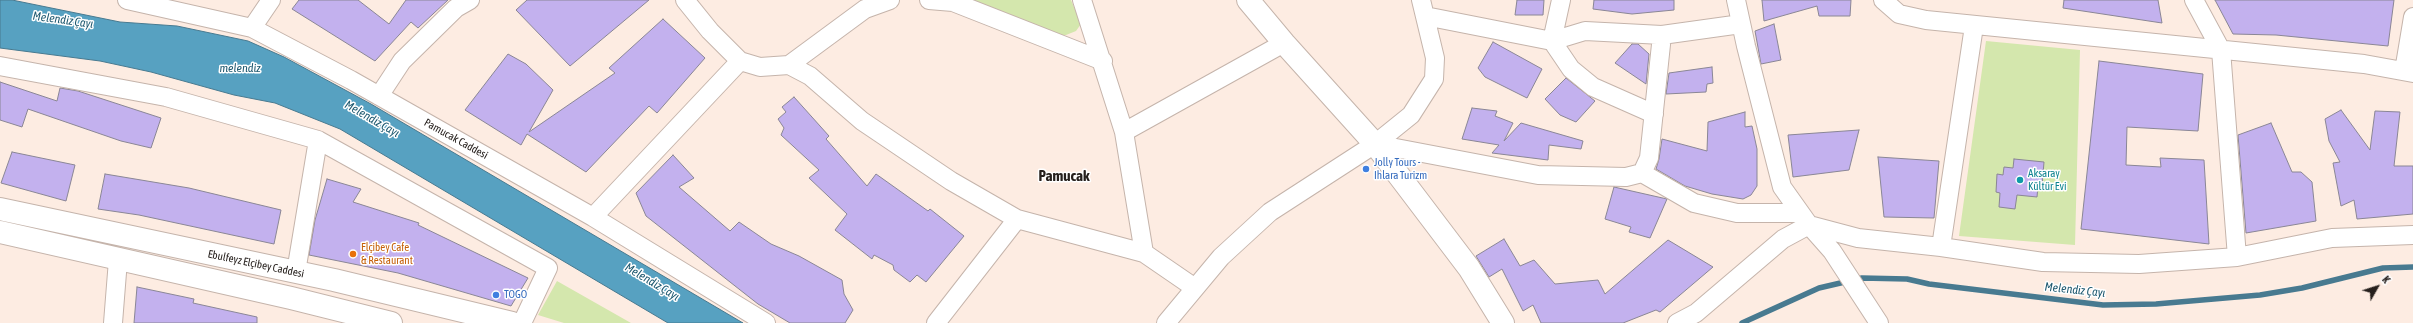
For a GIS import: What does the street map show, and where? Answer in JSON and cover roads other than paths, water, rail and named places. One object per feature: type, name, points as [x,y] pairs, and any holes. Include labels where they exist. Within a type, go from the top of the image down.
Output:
[{"type":"main road","points":[[1248,0],[1284,44],[1375,144],[1469,268],[1503,323]]},
{"type":"main road","name":"Ebulfeyz Elçibey Caddesi","points":[[0,209],[296,272],[512,323]]},
{"type":"main road","points":[[0,232],[118,260],[291,298],[391,323]]},
{"type":"street","name":"Pamucak Caddesi","points":[[127,0],[252,28],[379,96],[593,217],[766,323]]},
{"type":"street","points":[[252,28],[271,0]]},
{"type":"street","points":[[379,96],[402,61],[456,8],[470,0]]},
{"type":"street","points":[[685,0],[710,31],[740,61],[760,67],[789,65],[810,76],[862,121],[951,181],[1018,219],[1144,253],[1195,288]]},
{"type":"street","points":[[789,65],[866,9],[890,0]]},
{"type":"street","points":[[929,0],[953,2],[1103,61]]},
{"type":"street","points":[[1082,0],[1103,61],[1124,132],[1144,253]]},
{"type":"street","points":[[1561,0],[1552,41],[1571,69],[1593,87],[1654,114]]},
{"type":"street","points":[[1736,0],[1782,187],[1804,219],[1832,251],[1879,323]]},
{"type":"street","points":[[1883,0],[1899,14],[1974,26],[2364,64],[2408,72],[2413,17]]},
{"type":"street","points":[[2194,0],[2221,50],[2237,257]]},
{"type":"street","points":[[1166,323],[1221,257],[1270,212],[1375,144],[1411,115],[1434,80],[1435,58],[1422,8],[1552,41],[1585,31],[1662,35],[1741,24]]},
{"type":"street","points":[[1941,247],[1974,26]]},
{"type":"street","points":[[1642,173],[1649,158],[1662,35]]},
{"type":"street","points":[[1124,132],[1284,44]]},
{"type":"street","points":[[593,217],[740,61]]},
{"type":"street","points":[[0,66],[166,97],[318,140],[548,268],[522,323]]},
{"type":"street","points":[[296,272],[318,140]]},
{"type":"street","points":[[1375,144],[1538,175],[1626,177],[1642,173],[1694,203],[1737,213],[1804,219],[1858,238],[1941,247],[2043,262],[2139,264],[2237,257],[2332,238],[2413,235]]},
{"type":"street","points":[[936,323],[1018,219]]},
{"type":"street","points":[[1677,323],[1696,312],[1783,239],[1804,219]]},
{"type":"street","points":[[113,323],[118,260]]},
{"type":"water","name":"melendiz","points":[[0,0],[12,0],[120,22],[177,26],[248,41],[284,57],[371,104],[743,323],[668,323],[340,129],[275,103],[234,95],[151,72],[100,61],[0,48]]},
{"type":"waterway","name":"Melendiz Çayı","points":[[1742,323],[1819,288],[1862,278],[1907,279],[1929,284],[2103,305],[2156,304],[2260,295],[2302,288],[2383,268],[2413,267]]},
{"type":"place","name":"Jolly Tours - Ihlara Turizm","points":[[1366,169]]},
{"type":"place","name":"Aksaray Kültür Evi","points":[[2020,180]]},
{"type":"place","name":"Elçibey Cafe & Restaurant","points":[[353,254]]},
{"type":"place","name":"TOGO","points":[[496,295]]},
{"type":"district","name":"Pamucak","points":[[1064,176]]}]
